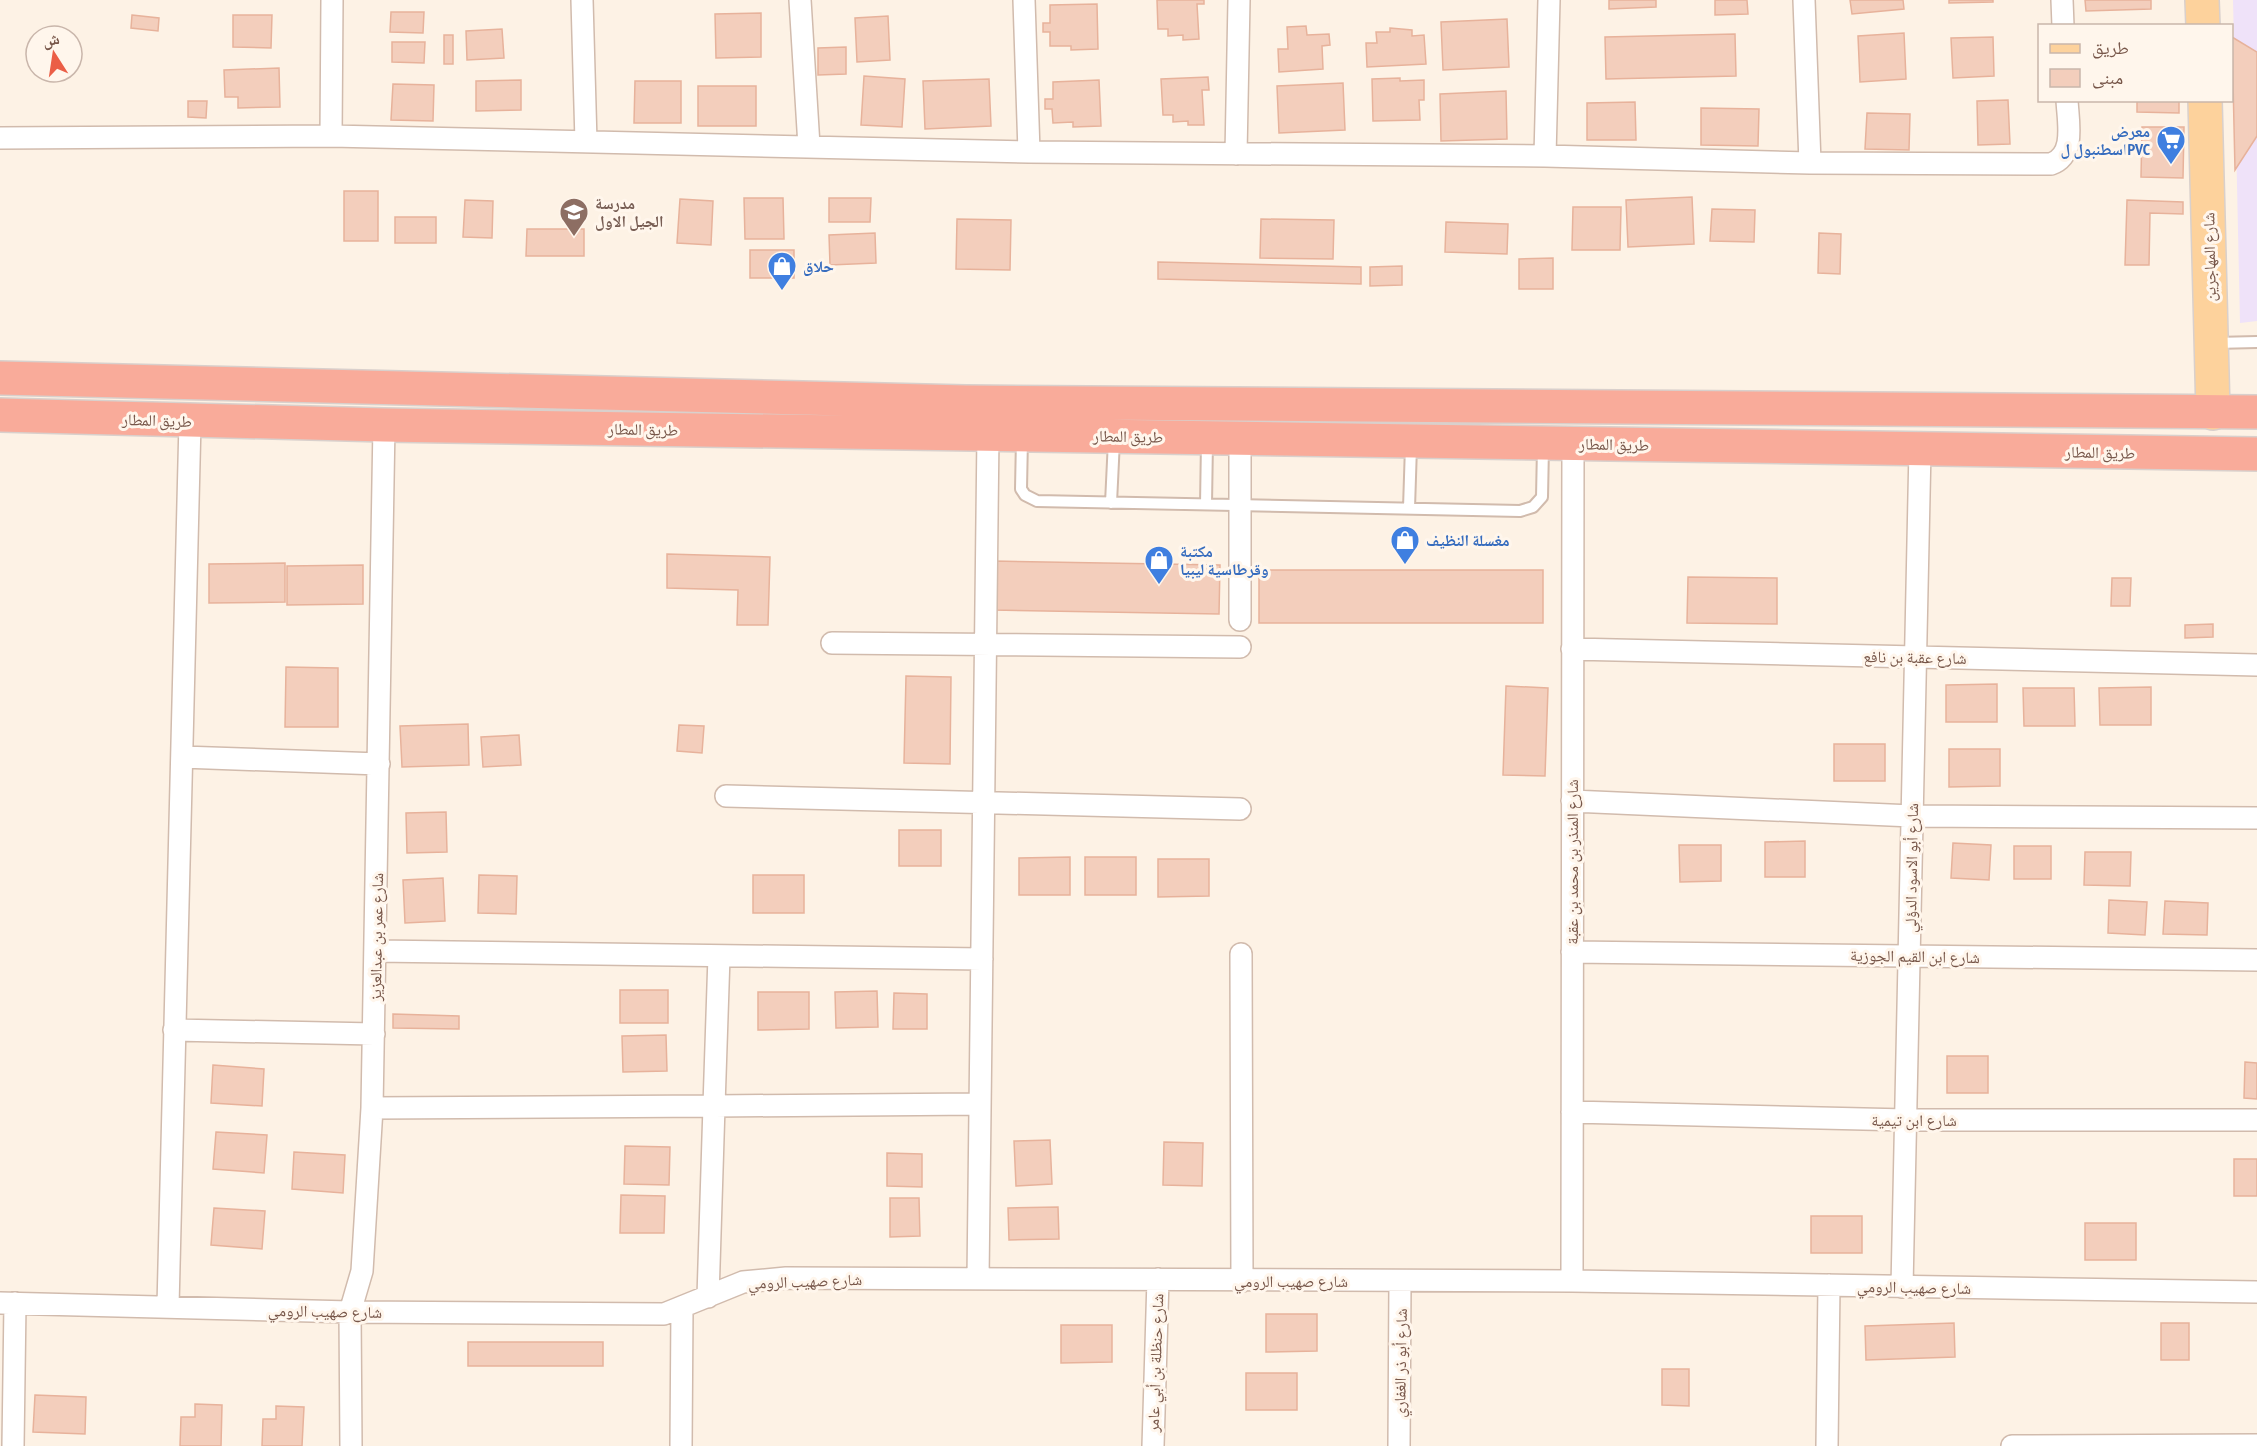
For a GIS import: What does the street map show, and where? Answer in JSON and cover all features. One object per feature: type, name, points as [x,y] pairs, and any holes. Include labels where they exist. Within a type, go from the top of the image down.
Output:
[{"type":"highway","name":"طريق المطار","points":[[0,378],[966,402],[2257,412]]},
{"type":"highway","name":"طريق المطار","points":[[0,415],[190,422],[2257,454]]},
{"type":"main road","points":[[2202,0],[2203,24]]},
{"type":"main road","name":"شارع المهاجرين","points":[[2205,102],[2212,413]]},
{"type":"street","points":[[331,136],[332,0]]},
{"type":"street","points":[[582,0],[586,142]]},
{"type":"street","points":[[800,0],[809,146]]},
{"type":"street","points":[[1024,0],[1029,152]]},
{"type":"street","points":[[1236,154],[1239,0]]},
{"type":"street","points":[[1545,156],[1549,0]]},
{"type":"street","points":[[1804,0],[1810,163]]},
{"type":"street","points":[[2062,0],[2063,24]]},
{"type":"street","points":[[0,138],[331,136],[1029,152],[1545,156],[1810,163],[2051,164],[2061,160],[2067,151],[2067,102]]},
{"type":"street","points":[[168,1306],[190,422]]},
{"type":"street","name":"شارع عمر بن عبدالعزيز","points":[[351,1446],[350,1312],[362,1271],[372,1108],[384,425]]},
{"type":"street","points":[[978,1279],[988,434]]},
{"type":"street","points":[[1240,438],[1240,620]]},
{"type":"street","name":"شارع المنذر بن محمد بن عقبة","points":[[1558,443],[1572,649],[1572,1281]]},
{"type":"street","name":"شارع أبو الاسود الدؤلي","points":[[1902,1287],[1920,449]]},
{"type":"street","points":[[832,643],[1240,646]]},
{"type":"street","name":"شارع عقبة بن نافع","points":[[1572,649],[2257,665]]},
{"type":"street","points":[[182,757],[379,764]]},
{"type":"street","points":[[726,796],[1240,809]]},
{"type":"street","points":[[1572,801],[1912,816],[2257,818]]},
{"type":"street","points":[[375,951],[982,959]]},
{"type":"street","name":"شارع ابن القيم الجوزية","points":[[1572,952],[2257,960]]},
{"type":"street","points":[[1241,954],[1242,1281]]},
{"type":"street","points":[[708,1298],[719,956]]},
{"type":"street","points":[[174,1030],[374,1034]]},
{"type":"street","points":[[372,1108],[980,1104]]},
{"type":"street","name":"شارع ابن تيمية","points":[[1572,1112],[1906,1120],[2257,1120]]},
{"type":"street","name":"شارع صهيب الرومي","points":[[8,1303],[350,1312],[664,1314],[743,1282],[786,1278],[1572,1281],[2257,1292]]},
{"type":"street","name":"شارع حنظلة بن أبي عامر","points":[[1153,1446],[1158,1279]]},
{"type":"street","name":"شارع أبو ذر الغفاري","points":[[1399,1446],[1400,1281]]},
{"type":"street","points":[[1827,1446],[1829,1285]]},
{"type":"street","points":[[8,1303],[13,1446]]},
{"type":"street","points":[[681,1446],[682,1308]]},
{"type":"street","points":[[2012,1446],[2257,1445]]},
{"type":"lane","points":[[2211,343],[2257,342]]},
{"type":"lane","points":[[1022,435],[1020,482],[1025,495],[1037,501],[1520,510],[1533,507],[1542,497],[1558,443]]},
{"type":"lane","points":[[1111,502],[1114,436]]},
{"type":"lane","points":[[1206,504],[1207,437]]},
{"type":"lane","points":[[1409,508],[1411,441]]},
{"type":"shaded area","points":[[2233,0],[2257,0],[2257,321],[2240,323]]},
{"type":"building","points":[[1157,0],[1204,0],[1204,4],[1197,4],[1199,39],[1183,40],[1183,35],[1168,36],[1168,29],[1158,29]]},
{"type":"building","points":[[1609,0],[1656,0],[1656,7],[1609,9]]},
{"type":"building","points":[[1715,0],[1747,0],[1748,14],[1715,15]]},
{"type":"building","points":[[1850,0],[1903,0],[1904,9],[1852,14]]},
{"type":"building","points":[[1949,0],[1993,0],[1993,2],[1949,3]]},
{"type":"building","points":[[2085,0],[2151,0],[2151,9],[2086,11]]},
{"type":"building","points":[[1097,4],[1098,49],[1071,50],[1071,46],[1050,46],[1050,32],[1043,32],[1043,23],[1050,23],[1050,5]]},
{"type":"building","points":[[391,12],[424,12],[423,33],[390,32]]},
{"type":"building","points":[[761,13],[761,57],[716,58],[715,14]]},
{"type":"building","points":[[132,15],[159,18],[158,31],[131,28]]},
{"type":"building","points":[[233,15],[272,15],[271,48],[233,47]]},
{"type":"building","points":[[888,16],[890,60],[857,62],[855,18]]},
{"type":"building","points":[[1507,19],[1509,67],[1443,70],[1441,22]]},
{"type":"building","points":[[1306,26],[1307,35],[1329,34],[1330,45],[1322,46],[1323,69],[1279,72],[1278,49],[1288,49],[1287,27]]},
{"type":"building","points":[[1390,28],[1412,30],[1412,36],[1424,35],[1426,64],[1367,67],[1366,43],[1377,43],[1376,32],[1390,32]]},
{"type":"building","points":[[502,29],[504,58],[467,60],[466,31]]},
{"type":"building","points":[[1904,33],[1906,79],[1860,82],[1858,36]]},
{"type":"building","points":[[1735,34],[1736,76],[1606,79],[1605,37]]},
{"type":"building","points":[[444,35],[453,35],[453,64],[444,64]]},
{"type":"building","points":[[1993,37],[1994,76],[1953,78],[1951,38]]},
{"type":"building","points":[[2233,38],[2257,52],[2257,136],[2235,170]]},
{"type":"building","points":[[392,42],[425,42],[424,63],[392,62]]},
{"type":"building","points":[[846,47],[846,74],[818,75],[818,48]]},
{"type":"building","points":[[279,68],[280,107],[238,108],[238,97],[225,97],[224,70]]},
{"type":"building","points":[[864,76],[905,79],[902,127],[861,125]]},
{"type":"building","points":[[1208,77],[1209,90],[1202,90],[1204,125],[1188,125],[1188,121],[1173,122],[1173,115],[1163,115],[1161,79]]},
{"type":"building","points":[[1400,78],[1400,81],[1424,80],[1424,100],[1419,100],[1420,120],[1373,121],[1372,79]]},
{"type":"building","points":[[989,79],[991,126],[925,129],[923,81]]},
{"type":"building","points":[[521,80],[521,110],[476,111],[476,81]]},
{"type":"building","points":[[1099,80],[1101,126],[1073,127],[1073,122],[1053,123],[1052,109],[1045,109],[1045,99],[1053,99],[1053,82]]},
{"type":"building","points":[[635,81],[681,81],[681,123],[634,123]]},
{"type":"building","points":[[1343,83],[1345,130],[1279,133],[1277,86]]},
{"type":"building","points":[[393,84],[434,85],[433,121],[391,120]]},
{"type":"building","points":[[698,86],[756,86],[756,126],[698,126]]},
{"type":"building","points":[[1506,91],[1507,139],[1441,141],[1440,94]]},
{"type":"building","points":[[2008,100],[2010,144],[1978,145],[1977,101]]},
{"type":"building","points":[[188,101],[207,101],[206,118],[188,117]]},
{"type":"building","points":[[1635,102],[1636,140],[1587,140],[1587,103]]},
{"type":"building","points":[[2137,102],[2179,102],[2179,113],[2137,112]]},
{"type":"building","points":[[1701,108],[1759,109],[1758,146],[1701,145]]},
{"type":"building","points":[[1867,113],[1910,114],[1909,150],[1865,149]]},
{"type":"building","points":[[2142,127],[2184,127],[2183,178],[2141,177]]},
{"type":"building","points":[[344,191],[378,191],[378,241],[344,241]]},
{"type":"building","points":[[1692,197],[1694,244],[1628,247],[1626,200]]},
{"type":"building","points":[[744,198],[783,198],[784,239],[745,239]]},
{"type":"building","points":[[829,198],[871,198],[870,222],[829,222]]},
{"type":"building","points":[[680,199],[713,201],[711,245],[677,243]]},
{"type":"building","points":[[465,200],[493,201],[492,238],[463,237]]},
{"type":"building","points":[[2127,200],[2183,202],[2183,214],[2150,213],[2149,265],[2125,265]]},
{"type":"building","points":[[1573,207],[1621,207],[1620,250],[1572,250]]},
{"type":"building","points":[[1712,209],[1755,210],[1754,242],[1710,241]]},
{"type":"building","points":[[395,217],[436,217],[436,243],[395,243]]},
{"type":"building","points":[[957,219],[1011,220],[1010,270],[956,269]]},
{"type":"building","points":[[1261,219],[1334,220],[1333,259],[1260,258]]},
{"type":"building","points":[[1446,222],[1508,224],[1507,254],[1445,252]]},
{"type":"building","points":[[527,229],[584,229],[584,256],[526,256]]},
{"type":"building","points":[[875,233],[876,263],[830,265],[829,235]]},
{"type":"building","points":[[1819,233],[1841,234],[1840,274],[1818,273]]},
{"type":"building","points":[[750,250],[794,250],[794,278],[750,278]]},
{"type":"building","points":[[1553,258],[1553,289],[1519,289],[1519,259]]},
{"type":"building","points":[[1158,262],[1361,267],[1361,284],[1158,279]]},
{"type":"building","points":[[1402,266],[1402,285],[1370,286],[1370,267]]},
{"type":"building","points":[[667,554],[770,557],[768,625],[737,625],[738,590],[667,588]]},
{"type":"building","points":[[994,561],[1220,565],[1219,614],[993,610]]},
{"type":"building","points":[[285,563],[285,602],[209,603],[209,564]]},
{"type":"building","points":[[363,565],[363,604],[287,605],[287,566]]},
{"type":"building","points":[[1259,570],[1543,570],[1543,623],[1259,623]]},
{"type":"building","points":[[1688,577],[1777,578],[1777,624],[1687,623]]},
{"type":"building","points":[[2112,578],[2131,578],[2130,606],[2111,606]]},
{"type":"building","points":[[2213,624],[2213,637],[2185,638],[2185,625]]},
{"type":"building","points":[[286,667],[338,668],[338,727],[285,727]]},
{"type":"building","points":[[906,676],[951,677],[950,764],[904,763]]},
{"type":"building","points":[[1997,684],[1997,722],[1946,722],[1946,685]]},
{"type":"building","points":[[1506,686],[1548,688],[1545,776],[1503,775]]},
{"type":"building","points":[[2151,687],[2151,725],[2100,725],[2099,688]]},
{"type":"building","points":[[2023,688],[2074,688],[2075,726],[2024,726]]},
{"type":"building","points":[[468,724],[469,765],[402,767],[400,726]]},
{"type":"building","points":[[679,725],[704,726],[702,753],[677,751]]},
{"type":"building","points":[[519,735],[521,765],[483,767],[481,737]]},
{"type":"building","points":[[1834,744],[1885,744],[1885,781],[1834,781]]},
{"type":"building","points":[[1949,749],[2000,749],[2000,786],[1949,787]]},
{"type":"building","points":[[446,812],[447,852],[407,853],[406,813]]},
{"type":"building","points":[[899,830],[941,830],[941,866],[899,866]]},
{"type":"building","points":[[1805,841],[1805,877],[1765,877],[1765,842]]},
{"type":"building","points":[[1953,843],[1991,845],[1989,880],[1951,878]]},
{"type":"building","points":[[1679,845],[1721,845],[1721,881],[1680,882]]},
{"type":"building","points":[[2014,846],[2051,846],[2051,879],[2014,879]]},
{"type":"building","points":[[2085,852],[2131,852],[2130,886],[2084,885]]},
{"type":"building","points":[[1070,857],[1070,895],[1019,895],[1019,858]]},
{"type":"building","points":[[1085,857],[1136,857],[1136,895],[1085,895]]},
{"type":"building","points":[[1158,859],[1209,859],[1209,896],[1158,897]]},
{"type":"building","points":[[479,875],[517,876],[516,914],[478,913]]},
{"type":"building","points":[[753,875],[804,875],[804,913],[753,913]]},
{"type":"building","points":[[443,878],[445,921],[405,923],[403,880]]},
{"type":"building","points":[[2109,900],[2147,902],[2145,935],[2108,933]]},
{"type":"building","points":[[2165,901],[2208,903],[2207,935],[2163,934]]},
{"type":"building","points":[[620,990],[668,990],[668,1023],[620,1023]]},
{"type":"building","points":[[877,991],[878,1027],[836,1028],[835,992]]},
{"type":"building","points":[[758,992],[809,992],[809,1029],[758,1030]]},
{"type":"building","points":[[894,993],[927,994],[927,1029],[893,1029]]},
{"type":"building","points":[[393,1014],[459,1016],[459,1029],[393,1028]]},
{"type":"building","points":[[666,1035],[667,1071],[623,1072],[622,1036]]},
{"type":"building","points":[[1947,1056],[1988,1056],[1988,1093],[1947,1093]]},
{"type":"building","points":[[2245,1062],[2257,1063],[2257,1099],[2244,1098]]},
{"type":"building","points":[[213,1065],[264,1069],[262,1106],[211,1103]]},
{"type":"building","points":[[216,1132],[267,1135],[264,1173],[213,1169]]},
{"type":"building","points":[[1050,1140],[1052,1184],[1016,1186],[1014,1141]]},
{"type":"building","points":[[1164,1142],[1203,1143],[1202,1186],[1163,1185]]},
{"type":"building","points":[[625,1146],[670,1147],[669,1185],[624,1184]]},
{"type":"building","points":[[294,1152],[345,1155],[343,1193],[292,1189]]},
{"type":"building","points":[[887,1153],[922,1154],[922,1187],[887,1186]]},
{"type":"building","points":[[2234,1159],[2257,1159],[2257,1196],[2234,1196]]},
{"type":"building","points":[[621,1195],[665,1196],[664,1233],[620,1233]]},
{"type":"building","points":[[890,1198],[919,1198],[920,1236],[890,1237]]},
{"type":"building","points":[[1058,1207],[1059,1239],[1009,1240],[1008,1208]]},
{"type":"building","points":[[214,1208],[265,1211],[262,1249],[211,1245]]},
{"type":"building","points":[[1811,1216],[1862,1216],[1862,1253],[1811,1253]]},
{"type":"building","points":[[2085,1223],[2136,1223],[2136,1260],[2085,1260]]},
{"type":"building","points":[[1266,1314],[1317,1314],[1317,1351],[1266,1352]]},
{"type":"building","points":[[1954,1323],[1955,1357],[1866,1360],[1865,1326]]},
{"type":"building","points":[[2161,1323],[2189,1323],[2189,1360],[2161,1360]]},
{"type":"building","points":[[1061,1325],[1112,1325],[1112,1362],[1061,1363]]},
{"type":"building","points":[[468,1342],[603,1342],[603,1366],[468,1366]]},
{"type":"building","points":[[1662,1369],[1689,1369],[1689,1406],[1662,1405]]},
{"type":"building","points":[[1246,1373],[1297,1373],[1297,1410],[1246,1410]]},
{"type":"building","points":[[35,1395],[86,1397],[85,1434],[33,1432]]},
{"type":"building","points":[[195,1404],[222,1405],[221,1446],[180,1446],[181,1417],[195,1417]]},
{"type":"building","points":[[276,1406],[304,1407],[302,1446],[262,1446],[263,1419],[276,1419]]},
{"type":"place","name":"معرض اسطنبول لPVC","points":[[2171,166]]},
{"type":"place","name":"مدرسة الجيل الاول","points":[[574,238]]},
{"type":"place","name":"حلاق","points":[[782,292]]},
{"type":"place","name":"مغسلة النظيف","points":[[1405,566]]},
{"type":"place","name":"مكتبة وقرطاسية ليبيا","points":[[1159,586]]}]
